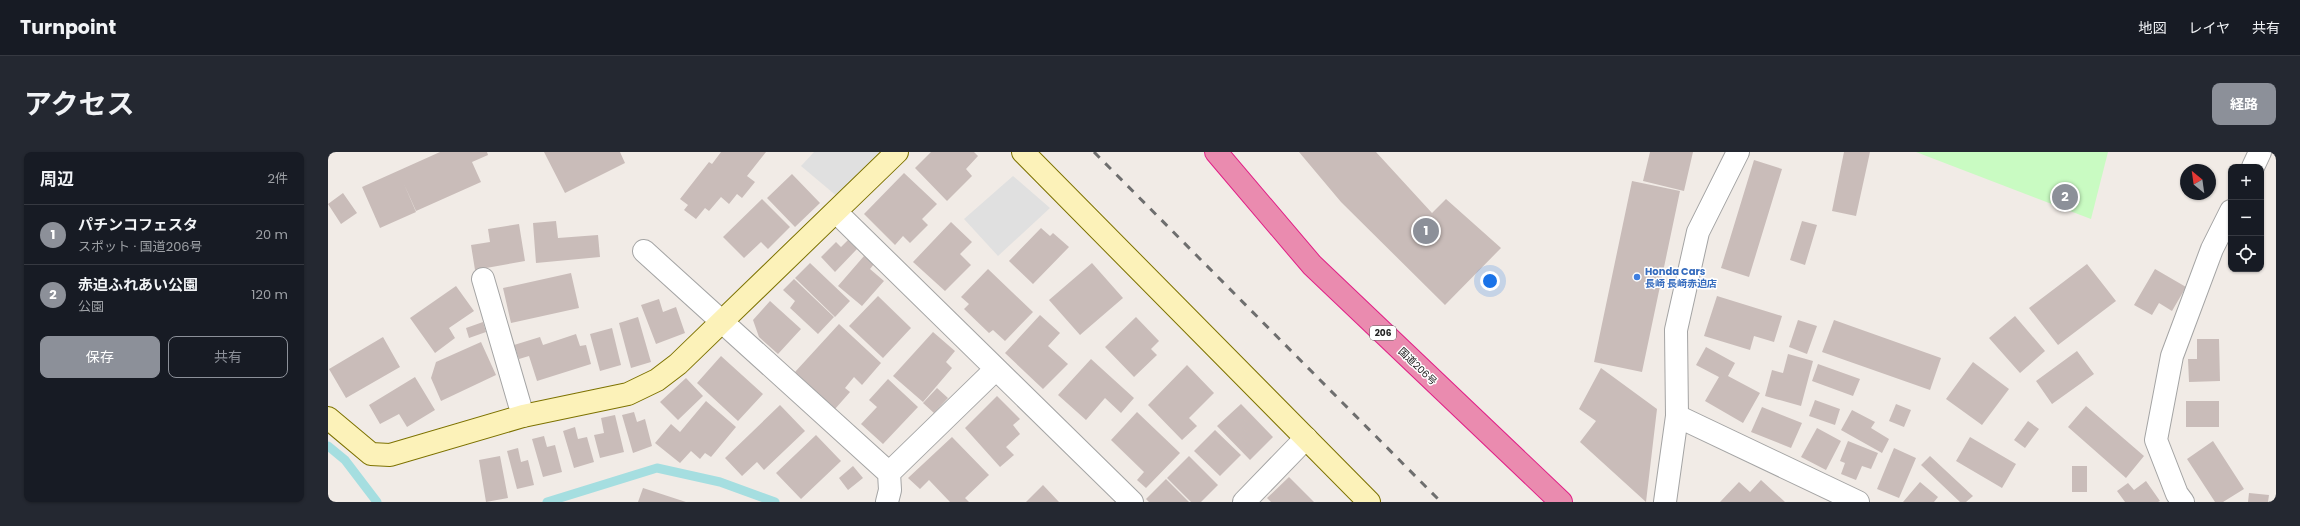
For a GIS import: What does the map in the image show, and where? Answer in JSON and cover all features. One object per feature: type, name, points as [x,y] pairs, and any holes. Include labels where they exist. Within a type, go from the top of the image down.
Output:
[{"type":"highway","name":"国道206号","points":[[1216,152],[1312,265],[1561,502]]},
{"type":"street","points":[[328,418],[371,454],[390,455],[426,446],[523,416],[628,394],[662,376],[836,212],[897,152]]},
{"type":"street","points":[[1023,152],[1369,502]]},
{"type":"street","points":[[1665,502],[1677,416],[1676,330],[1698,232],[1738,152]]},
{"type":"street","points":[[2254,164],[2260,152]]},
{"type":"street","points":[[836,212],[1132,502]]},
{"type":"street","points":[[2183,502],[2177,494],[2156,440],[2172,356],[2212,249],[2228,217]]},
{"type":"street","points":[[644,251],[720,322],[889,488],[996,369]]},
{"type":"street","points":[[483,279],[523,416]]},
{"type":"street","points":[[1677,416],[1858,502]]},
{"type":"street","points":[[1244,502],[1306,438]]},
{"type":"green space","points":[[1916,152],[2108,152],[2091,219]]},
{"type":"shaded area","points":[[814,152],[887,152],[839,198],[801,166]]},
{"type":"shaded area","points":[[1013,176],[1050,208],[998,256],[964,219]]},
{"type":"building","points":[[440,152],[487,152],[488,155],[472,162],[481,182],[416,211],[404,184],[416,212],[380,228],[362,187]]},
{"type":"building","points":[[544,152],[620,152],[625,163],[565,193]]},
{"type":"building","points":[[721,152],[766,152],[747,176],[755,182],[742,198],[737,194],[729,204],[721,197],[709,211],[705,208],[696,219],[684,210],[688,205],[680,199],[709,162],[712,164]]},
{"type":"building","points":[[931,152],[974,152],[978,156],[966,169],[972,176],[947,201],[915,168]]},
{"type":"building","points":[[1299,152],[1376,152],[1432,213],[1446,199],[1501,248],[1445,305],[1341,202]]},
{"type":"building","points":[[1650,152],[1693,152],[1684,191],[1643,181]]},
{"type":"building","points":[[1844,152],[1870,152],[1856,216],[1832,211]]},
{"type":"building","points":[[1754,160],[1782,169],[1749,277],[1721,268]]},
{"type":"building","points":[[904,173],[937,204],[922,219],[928,225],[910,243],[903,236],[895,245],[864,214]]},
{"type":"building","points":[[792,174],[820,203],[795,227],[767,198]]},
{"type":"building","name":"Honda Cars 長崎 長崎赤迫店","points":[[1632,181],[1680,191],[1642,372],[1594,362]]},
{"type":"building","points":[[343,193],[357,213],[341,224],[328,204]]},
{"type":"building","points":[[762,199],[790,227],[768,249],[761,242],[744,258],[723,237]]},
{"type":"building","points":[[556,221],[558,238],[598,235],[600,257],[536,263],[533,223]]},
{"type":"building","points":[[1802,221],[1817,225],[1805,265],[1790,260]]},
{"type":"building","points":[[951,222],[972,242],[960,254],[971,265],[945,291],[913,262]]},
{"type":"building","points":[[519,224],[525,261],[475,270],[471,245],[490,242],[488,229]]},
{"type":"building","points":[[1041,228],[1050,236],[1053,233],[1069,247],[1033,284],[1009,261]]},
{"type":"building","points":[[848,240],[857,249],[835,272],[821,257],[836,242],[841,247]]},
{"type":"building","points":[[864,256],[874,264],[870,269],[884,281],[862,306],[838,286]]},
{"type":"building","points":[[810,263],[850,301],[835,317],[795,278]]},
{"type":"building","points":[[1092,263],[1123,298],[1080,335],[1049,300]]},
{"type":"building","points":[[2087,264],[2116,301],[2058,345],[2029,308]]},
{"type":"building","points":[[988,269],[1033,312],[1005,341],[993,330],[989,333],[964,309],[969,304],[961,297]]},
{"type":"building","points":[[2155,269],[2186,287],[2172,311],[2159,303],[2152,315],[2134,305]]},
{"type":"building","points":[[571,273],[579,308],[511,323],[503,288]]},
{"type":"building","points":[[794,279],[834,317],[818,334],[790,308],[795,301],[783,290]]},
{"type":"building","points":[[456,286],[474,311],[449,328],[455,338],[435,353],[410,318]]},
{"type":"building","points":[[878,296],[911,328],[883,358],[849,326]]},
{"type":"building","points":[[1717,296],[1782,316],[1774,342],[1754,336],[1750,350],[1704,336]]},
{"type":"building","points":[[659,299],[663,312],[676,307],[685,333],[656,344],[641,305]]},
{"type":"building","points":[[770,301],[801,329],[778,354],[759,337],[753,320]]},
{"type":"building","points":[[1040,315],[1060,333],[1048,346],[1068,364],[1043,389],[1005,353]]},
{"type":"building","points":[[2015,316],[2045,351],[2020,373],[1989,338]]},
{"type":"building","points":[[638,317],[651,362],[631,368],[619,323]]},
{"type":"building","points":[[1136,317],[1159,341],[1151,349],[1157,355],[1134,377],[1105,347]]},
{"type":"building","points":[[1798,320],[1817,326],[1807,354],[1789,347]]},
{"type":"building","points":[[1834,320],[1941,358],[1930,390],[1822,352]]},
{"type":"building","points":[[483,322],[486,332],[469,338],[466,328]]},
{"type":"building","points":[[839,324],[881,363],[862,385],[854,377],[845,388],[850,392],[835,409],[795,372]]},
{"type":"building","points":[[612,328],[621,365],[600,371],[590,334]]},
{"type":"building","points":[[933,332],[955,351],[946,362],[952,368],[923,402],[893,376]]},
{"type":"building","points":[[576,334],[580,346],[586,345],[591,364],[537,381],[529,356],[519,359],[514,345],[540,337],[543,345]]},
{"type":"building","points":[[383,337],[400,367],[346,398],[329,369]]},
{"type":"building","points":[[2197,339],[2219,339],[2220,381],[2189,382],[2188,359],[2197,359]]},
{"type":"building","points":[[481,342],[496,375],[441,401],[431,378],[436,362]]},
{"type":"building","points":[[1706,347],[1735,363],[1728,376],[1760,393],[1743,423],[1705,401],[1719,377],[1696,365]]},
{"type":"building","points":[[2077,351],[2094,374],[2052,404],[2036,381]]},
{"type":"building","points":[[1788,354],[1813,361],[1801,406],[1765,396],[1772,370],[1783,373]]},
{"type":"building","points":[[721,356],[763,394],[738,421],[697,383]]},
{"type":"building","points":[[1091,359],[1134,398],[1121,413],[1105,398],[1086,420],[1058,395]]},
{"type":"building","points":[[1973,362],[2009,389],[1982,425],[1946,399]]},
{"type":"building","points":[[1818,364],[1860,379],[1853,396],[1812,381]]},
{"type":"building","points":[[1187,365],[1214,393],[1189,418],[1197,426],[1182,440],[1148,405]]},
{"type":"building","points":[[1601,368],[1657,409],[1646,502],[1580,442],[1596,421],[1579,409]]},
{"type":"building","points":[[415,377],[435,410],[407,427],[399,414],[380,424],[369,405]]},
{"type":"building","points":[[686,378],[703,396],[678,420],[660,402]]},
{"type":"building","points":[[888,379],[918,407],[883,444],[861,424],[877,407],[869,400]]},
{"type":"building","points":[[937,388],[948,398],[934,413],[923,403]]},
{"type":"building","points":[[997,396],[1020,419],[1013,425],[1020,434],[1006,447],[1014,455],[1000,467],[965,428]]},
{"type":"building","points":[[1815,400],[1840,409],[1835,425],[1809,416]]},
{"type":"building","points":[[706,401],[736,427],[711,457],[705,453],[700,459],[691,451],[680,463],[655,443],[671,424],[680,432]]},
{"type":"building","points":[[2186,401],[2219,401],[2219,427],[2186,427]]},
{"type":"building","points":[[1241,404],[1273,437],[1250,460],[1217,426]]},
{"type":"building","points":[[1896,404],[1911,410],[1904,427],[1889,421]]},
{"type":"building","points":[[780,405],[805,431],[764,470],[757,462],[742,476],[725,458]]},
{"type":"building","points":[[2086,406],[2144,456],[2126,478],[2068,427]]},
{"type":"building","points":[[1762,407],[1802,423],[1791,448],[1751,432]]},
{"type":"building","points":[[1852,410],[1875,422],[1871,428],[1889,439],[1882,453],[1841,430]]},
{"type":"building","points":[[634,412],[637,422],[645,419],[652,446],[633,453],[622,415]]},
{"type":"building","points":[[1137,412],[1180,453],[1146,488],[1137,480],[1144,472],[1111,440]]},
{"type":"building","points":[[615,415],[624,452],[600,458],[594,435],[604,433],[601,418]]},
{"type":"building","points":[[2028,421],[2039,429],[2025,448],[2014,440]]},
{"type":"building","points":[[575,427],[578,439],[587,437],[594,462],[574,468],[563,431]]},
{"type":"building","points":[[1817,428],[1841,441],[1826,470],[1801,457]]},
{"type":"building","points":[[1215,430],[1241,455],[1220,476],[1194,451]]},
{"type":"building","points":[[816,435],[841,461],[801,499],[776,473]]},
{"type":"building","points":[[544,436],[547,447],[555,445],[562,472],[543,477],[532,439]]},
{"type":"building","points":[[952,437],[989,475],[965,498],[969,502],[950,502],[929,480],[920,489],[908,478]]},
{"type":"building","points":[[1970,437],[2016,464],[2002,488],[1956,461]]},
{"type":"building","points":[[1848,441],[1878,453],[1871,469],[1862,466],[1856,480],[1841,474],[1845,463],[1840,461]]},
{"type":"building","points":[[2213,441],[2244,489],[2223,502],[2215,502],[2187,459]]},
{"type":"building","points":[[518,448],[521,462],[528,460],[534,485],[517,489],[507,451]]},
{"type":"building","points":[[1894,448],[1916,458],[1899,498],[1877,489]]},
{"type":"building","points":[[500,456],[508,498],[486,502],[479,460]]},
{"type":"building","points":[[1189,456],[1218,485],[1201,502],[1191,502],[1167,478]]},
{"type":"building","points":[[1930,456],[1973,496],[1966,502],[1960,502],[1921,465]]},
{"type":"building","points":[[853,466],[863,478],[848,490],[839,478]]},
{"type":"building","points":[[2072,466],[2087,466],[2087,492],[2072,492]]},
{"type":"building","points":[[1289,477],[1314,502],[1271,502],[1267,498]]},
{"type":"building","points":[[1166,479],[1189,502],[1149,502],[1146,499]]},
{"type":"building","points":[[1761,480],[1785,502],[1720,502],[1739,482],[1750,492]]},
{"type":"building","points":[[2146,481],[2160,501],[2125,502],[2117,491],[2128,483],[2134,490]]},
{"type":"building","points":[[1920,482],[1938,497],[1934,502],[1903,502]]},
{"type":"building","points":[[1043,485],[1059,502],[1026,502]]},
{"type":"building","points":[[643,488],[686,502],[638,502]]},
{"type":"building","points":[[2249,493],[2269,495],[2268,502],[2248,502]]},
{"type":"waterway","points":[[328,446],[345,460],[377,502]]},
{"type":"waterway","points":[[547,502],[657,468],[720,482],[775,502]]},
{"type":"railway","points":[[1094,152],[1441,502]]},
{"type":"place","name":"赤迫ふれあい公園","points":[[2065,197]]},
{"type":"place","name":"パチンコフェスタ","points":[[1426,231]]},
{"type":"place","name":"Honda Cars 長崎 長崎赤迫店","points":[[1637,277]]}]
